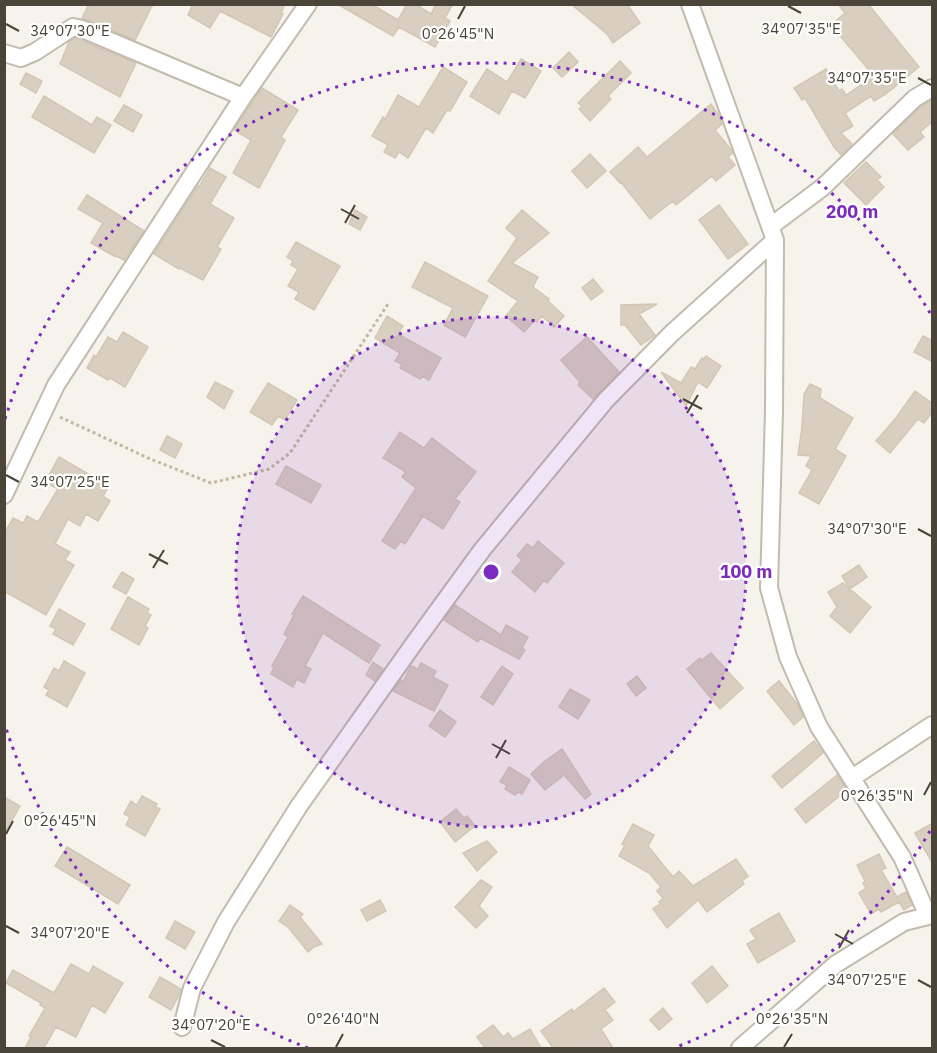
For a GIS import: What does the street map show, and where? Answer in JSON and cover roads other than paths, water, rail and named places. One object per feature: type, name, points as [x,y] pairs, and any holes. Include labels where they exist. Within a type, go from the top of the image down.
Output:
[{"type":"street","points":[[4,495],[56,385],[243,97],[308,4]]},
{"type":"street","points":[[690,4],[773,233],[774,411],[769,588],[788,657],[819,727],[902,857],[930,915],[904,922],[836,964],[740,1048]]},
{"type":"street","points":[[4,53],[21,58],[36,52],[73,27],[243,97]]},
{"type":"street","points":[[182,1027],[192,988],[238,902],[299,806],[482,550],[606,400],[773,233],[915,98],[933,88]]},
{"type":"street","points":[[852,778],[933,725]]}]
